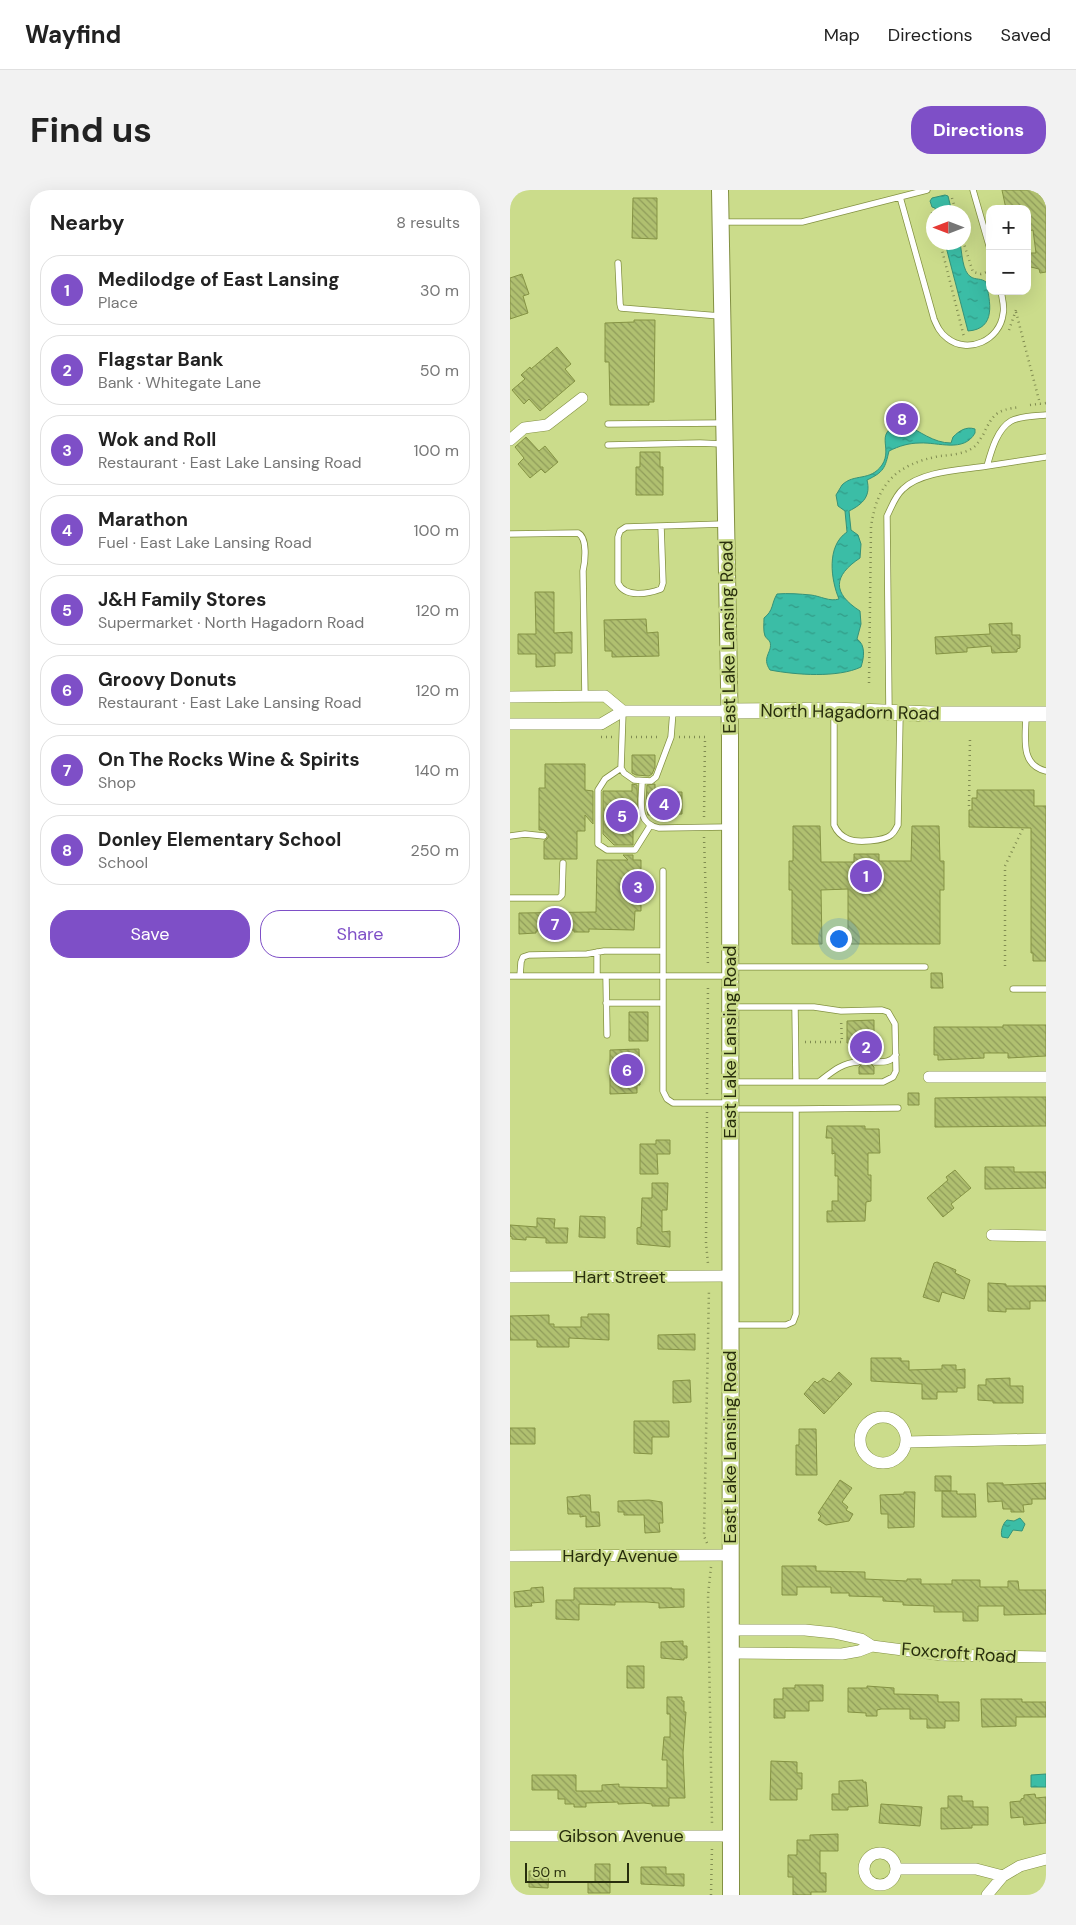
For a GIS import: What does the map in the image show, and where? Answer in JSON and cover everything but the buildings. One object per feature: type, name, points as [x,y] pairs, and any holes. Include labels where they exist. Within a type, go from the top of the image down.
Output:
[{"type":"main road","name":"East Lake Lansing Road","points":[[720,190],[730,827],[731,1895]]},
{"type":"street","points":[[510,440],[524,428],[547,425],[582,398]]},
{"type":"street","points":[[510,697],[605,696],[623,711],[601,724],[510,724]]},
{"type":"street","name":"North Hagadorn Road","points":[[623,711],[834,710],[1046,714]]},
{"type":"street","points":[[929,1077],[1046,1077]]},
{"type":"street","points":[[992,1235],[1046,1236]]},
{"type":"street","name":"Hart Street","points":[[510,1277],[730,1276]]},
{"type":"street","points":[[890,1417],[903,1427],[906,1434],[906,1442],[900,1456],[887,1463],[879,1463],[866,1456],[861,1450],[860,1434],[868,1421],[875,1418],[890,1417]]},
{"type":"street","points":[[906,1442],[1046,1439]]},
{"type":"street","name":"Hardy Avenue","points":[[510,1556],[731,1555]]},
{"type":"street","name":"Foxcroft Road","points":[[731,1630],[805,1630],[834,1633],[861,1639],[872,1646],[942,1655],[1046,1657]]},
{"type":"street","name":"Foxcroft Road","points":[[731,1653],[842,1654],[872,1646]]},
{"type":"street","name":"Gibson Avenue","points":[[510,1836],[731,1836]]},
{"type":"street","points":[[988,1895],[1003,1876],[1020,1866],[1046,1859]]},
{"type":"street","points":[[896,1869],[976,1869],[1003,1876]]},
{"type":"lane","points":[[720,222],[802,222],[927,190]]},
{"type":"lane","points":[[973,190],[986,235]]},
{"type":"lane","points":[[900,197],[939,331],[948,339],[958,344],[977,344],[988,340],[996,333],[1002,323],[1004,312],[1002,295]]},
{"type":"lane","points":[[618,263],[620,304],[622,308],[722,316]]},
{"type":"lane","points":[[987,466],[1002,430],[1011,421],[1046,415]]},
{"type":"lane","points":[[608,424],[724,423]]},
{"type":"lane","points":[[608,445],[725,444]]},
{"type":"lane","points":[[834,710],[834,825],[841,835],[852,840],[880,840],[886,838],[891,835],[898,825],[886,538],[888,516],[894,500],[903,488],[918,479],[1046,457]]},
{"type":"lane","points":[[661,526],[663,583],[661,589],[653,592],[627,593],[621,590],[618,583],[618,537],[620,531],[626,528],[661,526],[726,524]]},
{"type":"lane","points":[[510,534],[578,533],[584,539],[585,564],[582,571],[585,697]]},
{"type":"lane","points":[[623,711],[622,768],[624,773],[634,780],[642,782],[651,781],[656,777],[671,737],[673,711]]},
{"type":"lane","points":[[1026,714],[1026,753],[1028,759],[1032,765],[1046,771]]},
{"type":"lane","points":[[622,768],[605,779],[598,790],[598,844],[607,850],[635,850],[650,826]]},
{"type":"lane","points":[[642,782],[641,815],[650,826],[659,828],[730,827]]},
{"type":"lane","points":[[510,836],[525,834],[544,836]]},
{"type":"lane","points":[[510,898],[559,898],[563,891],[563,863]]},
{"type":"lane","points":[[663,871],[663,1091],[667,1099],[673,1102],[796,1109],[898,1108]]},
{"type":"lane","points":[[520,976],[523,957],[529,955],[587,954],[604,951],[663,951]]},
{"type":"lane","points":[[597,952],[597,976]]},
{"type":"lane","points":[[510,976],[708,976],[730,971],[925,967]]},
{"type":"lane","points":[[606,976],[607,1035]]},
{"type":"lane","points":[[1013,990],[1046,989]]},
{"type":"lane","points":[[606,1003],[663,1003]]},
{"type":"lane","points":[[730,1007],[814,1007],[841,1011],[882,1010],[888,1012],[895,1024],[896,1055],[896,1071],[893,1077],[883,1082],[730,1082]]},
{"type":"lane","points":[[795,1008],[796,1082]]},
{"type":"lane","points":[[874,1062],[887,1062],[896,1055]]},
{"type":"lane","points":[[820,1081],[840,1066],[858,1062]]},
{"type":"lane","points":[[730,1325],[786,1325],[793,1322],[796,1314],[796,1109]]},
{"type":"path","points":[[952,198],[954,205]]},
{"type":"path","points":[[942,250],[966,345]]},
{"type":"path","points":[[967,250],[973,272],[986,273]]},
{"type":"path","points":[[1007,332],[1011,327],[1016,310],[1040,404]]},
{"type":"path","points":[[986,429],[995,414],[1005,409]]},
{"type":"path","points":[[594,737],[705,738],[704,828],[708,976],[706,1243],[709,1277],[704,1536],[712,1556],[708,1595],[712,1836],[711,1895]]},
{"type":"path","points":[[970,738],[970,806]]},
{"type":"path","points":[[1005,966],[1005,866],[1024,828]]},
{"type":"path","points":[[796,1043],[842,1042],[841,1011]]},
{"type":"water","points":[[948,196],[950,205],[931,205],[930,201],[932,198]]},
{"type":"water","points":[[947,250],[961,250],[964,266],[968,274],[973,278],[986,282],[986,295],[989,295],[990,305],[987,320],[984,325],[968,331]]},
{"type":"water","points":[[904,424],[932,439],[951,443],[953,437],[960,431],[972,428],[975,429],[975,433],[970,439],[958,445],[916,443],[889,451],[883,469],[867,480],[868,491],[865,499],[849,511],[851,530],[858,535],[861,544],[860,558],[845,571],[839,584],[844,598],[860,611],[861,624],[857,639],[863,648],[861,667],[841,673],[829,674],[804,674],[770,670],[767,658],[770,642],[764,634],[764,618],[771,610],[777,594],[803,594],[832,600],[839,599],[832,573],[833,554],[840,538],[847,532],[845,511],[838,506],[836,495],[847,481],[872,474],[882,465],[885,458],[885,440],[888,431]]},
{"type":"water","points":[[1020,1518],[1025,1524],[1022,1531],[1013,1530],[1008,1538],[1002,1537],[1003,1525],[1006,1521],[1014,1521]]},
{"type":"water","points":[[1046,1774],[1046,1787],[1031,1787],[1031,1775]]},
{"type":"place","name":"Donley Elementary School","points":[[902,419]]},
{"type":"place","name":"Marathon","points":[[664,804]]},
{"type":"place","name":"J&H Family Stores","points":[[622,816]]},
{"type":"place","name":"Medilodge of East Lansing","points":[[866,876]]},
{"type":"place","name":"Wok and Roll","points":[[638,887]]},
{"type":"place","name":"On The Rocks Wine & Spirits","points":[[555,924]]},
{"type":"place","name":"Flagstar Bank","points":[[866,1047]]},
{"type":"place","name":"Groovy Donuts","points":[[627,1070]]}]
